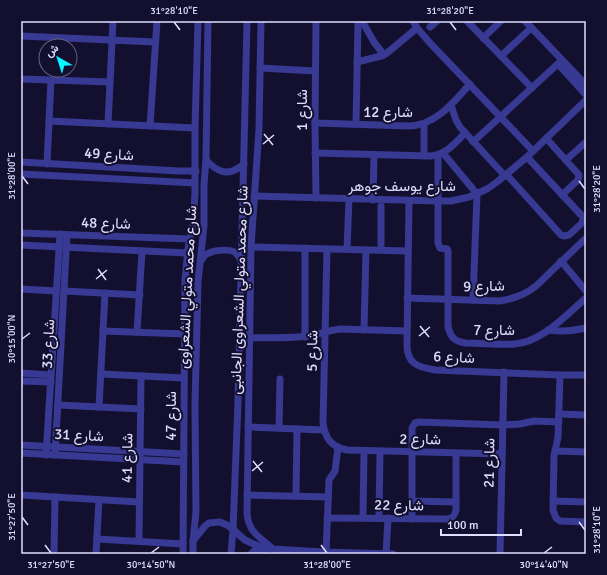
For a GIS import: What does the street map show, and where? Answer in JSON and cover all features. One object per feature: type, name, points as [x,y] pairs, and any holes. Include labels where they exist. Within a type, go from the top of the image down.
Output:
[{"type":"street","points":[[108,124],[113,21]]},
{"type":"street","points":[[150,126],[157,21]]},
{"type":"street","name":"شارع 47","points":[[183,554],[185,280],[187,253],[193,224],[196,171],[195,128],[198,21]]},
{"type":"street","name":"شارع محمد متولي الشعراوى","points":[[193,554],[196,512],[195,422],[198,282],[204,226],[208,21]]},
{"type":"street","points":[[230,554],[233,530],[238,402],[247,21]]},
{"type":"street","name":"شارع محمد متولي الشعراوى الجانبى","points":[[261,21],[259,129],[252,247],[247,514],[250,527],[258,537],[273,549]]},
{"type":"street","name":"شارع 1","points":[[316,21],[316,198]]},
{"type":"street","points":[[356,124],[358,21]]},
{"type":"street","points":[[362,21],[374,42],[384,55]]},
{"type":"street","points":[[412,21],[533,151]]},
{"type":"street","points":[[430,27],[436,21]]},
{"type":"street","points":[[467,21],[532,88]]},
{"type":"street","points":[[483,38],[501,21]]},
{"type":"street","points":[[526,21],[586,95]]},
{"type":"street","points":[[357,62],[384,55],[417,28]]},
{"type":"street","points":[[501,56],[531,28]]},
{"type":"street","points":[[21,36],[155,42]]},
{"type":"street","points":[[197,54],[207,54]]},
{"type":"street","points":[[560,62],[586,85]]},
{"type":"street","points":[[473,142],[560,62]]},
{"type":"street","points":[[260,68],[315,70]]},
{"type":"street","points":[[21,78],[110,82]]},
{"type":"street","points":[[47,164],[51,80]]},
{"type":"street","name":"شارع 12","points":[[315,123],[413,126],[424,124],[433,119],[451,104],[470,84]]},
{"type":"street","name":"شارع يوسف جوهر","points":[[254,196],[438,202],[469,197],[487,189],[506,175],[586,100]]},
{"type":"street","points":[[451,104],[456,120],[473,142],[506,175],[561,235],[569,235],[582,223],[584,219],[583,217],[526,156]]},
{"type":"street","points":[[49,121],[195,128]]},
{"type":"street","points":[[424,124],[424,156]]},
{"type":"street","points":[[315,153],[424,156],[440,154],[451,147],[465,133]]},
{"type":"street","points":[[546,138],[578,173],[578,180],[562,194]]},
{"type":"street","points":[[566,160],[586,142]]},
{"type":"street","points":[[440,154],[477,194],[473,300]]},
{"type":"street","points":[[438,202],[440,154]]},
{"type":"street","points":[[373,200],[374,155]]},
{"type":"street","points":[[206,160],[217,170],[224,172],[232,172],[244,164]]},
{"type":"street","name":"شارع 49","points":[[21,162],[196,171]]},
{"type":"street","points":[[179,171],[179,182]]},
{"type":"street","name":"شارع 49","points":[[21,174],[195,183]]},
{"type":"street","points":[[347,249],[350,199]]},
{"type":"street","name":"شارع 6","points":[[409,201],[407,351],[413,362],[418,366],[435,370],[586,375]]},
{"type":"street","name":"شارع 7","points":[[438,202],[438,245],[441,248],[446,249],[448,253],[448,326],[449,332],[456,340],[460,342],[515,344],[532,340],[539,337],[586,298]]},
{"type":"street","points":[[381,206],[381,250]]},
{"type":"street","name":"شارع 48","points":[[21,233],[190,240]]},
{"type":"street","name":"شارع 33","points":[[55,455],[64,291],[63,234]]},
{"type":"street","name":"شارع 9","points":[[407,298],[499,301],[519,296],[536,286],[586,238]]},
{"type":"street","points":[[169,239],[169,252]]},
{"type":"street","name":"شارع 48","points":[[21,245],[187,253]]},
{"type":"street","name":"شارع 33","points":[[46,455],[56,291],[63,247]]},
{"type":"street","points":[[252,247],[408,251]]},
{"type":"street","points":[[305,248],[305,337]]},
{"type":"street","name":"شارع 5","points":[[324,430],[327,249]]},
{"type":"street","points":[[200,263],[204,256],[209,252],[219,250],[233,251],[240,258],[241,263]]},
{"type":"street","points":[[364,330],[366,250]]},
{"type":"street","points":[[137,332],[142,251]]},
{"type":"street","points":[[561,261],[585,286]]},
{"type":"street","points":[[21,289],[56,291]]},
{"type":"street","points":[[64,291],[140,295]]},
{"type":"street","points":[[99,407],[105,293]]},
{"type":"street","points":[[548,330],[559,332],[586,328]]},
{"type":"street","points":[[250,338],[305,337],[325,331],[340,329],[407,331]]},
{"type":"street","points":[[103,331],[185,334]]},
{"type":"street","name":"شارع 21","points":[[500,554],[504,372]]},
{"type":"street","points":[[21,373],[51,375]]},
{"type":"street","points":[[101,374],[184,378]]},
{"type":"street","points":[[560,375],[559,422],[558,441],[555,451],[553,513],[560,521],[586,522]]},
{"type":"street","name":"شارع 41","points":[[139,541],[141,376]]},
{"type":"street","points":[[279,428],[280,379]]},
{"type":"street","points":[[21,381],[50,382]]},
{"type":"street","points":[[238,402],[249,403]]},
{"type":"street","points":[[58,405],[141,409]]},
{"type":"street","points":[[559,414],[586,415]]},
{"type":"street","points":[[184,421],[195,422]]},
{"type":"street","points":[[412,519],[412,428],[417,422],[520,424],[534,421],[559,422]]},
{"type":"street","points":[[248,427],[324,430],[329,440],[338,447],[335,471],[329,480],[326,552]]},
{"type":"street","points":[[296,496],[297,429]]},
{"type":"street","name":"شارع 31","points":[[21,445],[184,454]]},
{"type":"street","name":"شارع 2","points":[[338,447],[346,450],[364,451],[502,454]]},
{"type":"street","points":[[363,518],[364,451]]},
{"type":"street","points":[[379,518],[380,451]]},
{"type":"street","points":[[555,451],[586,452]]},
{"type":"street","name":"شارع 22","points":[[327,518],[451,518],[455,513],[456,502],[456,452]]},
{"type":"street","name":"شارع 31","points":[[21,453],[184,462]]},
{"type":"street","points":[[247,494],[328,496]]},
{"type":"street","points":[[21,495],[139,502]]},
{"type":"street","points":[[54,554],[55,497]]},
{"type":"street","points":[[96,554],[99,500]]},
{"type":"street","points":[[412,501],[456,502]]},
{"type":"street","points":[[553,501],[586,502]]},
{"type":"street","points":[[386,554],[388,518]]},
{"type":"street","points":[[193,541],[204,526],[209,523],[220,522],[251,543],[273,549],[393,554]]},
{"type":"street","points":[[97,539],[183,544]]},
{"type":"street","points":[[251,554],[254,551],[273,549]]}]
